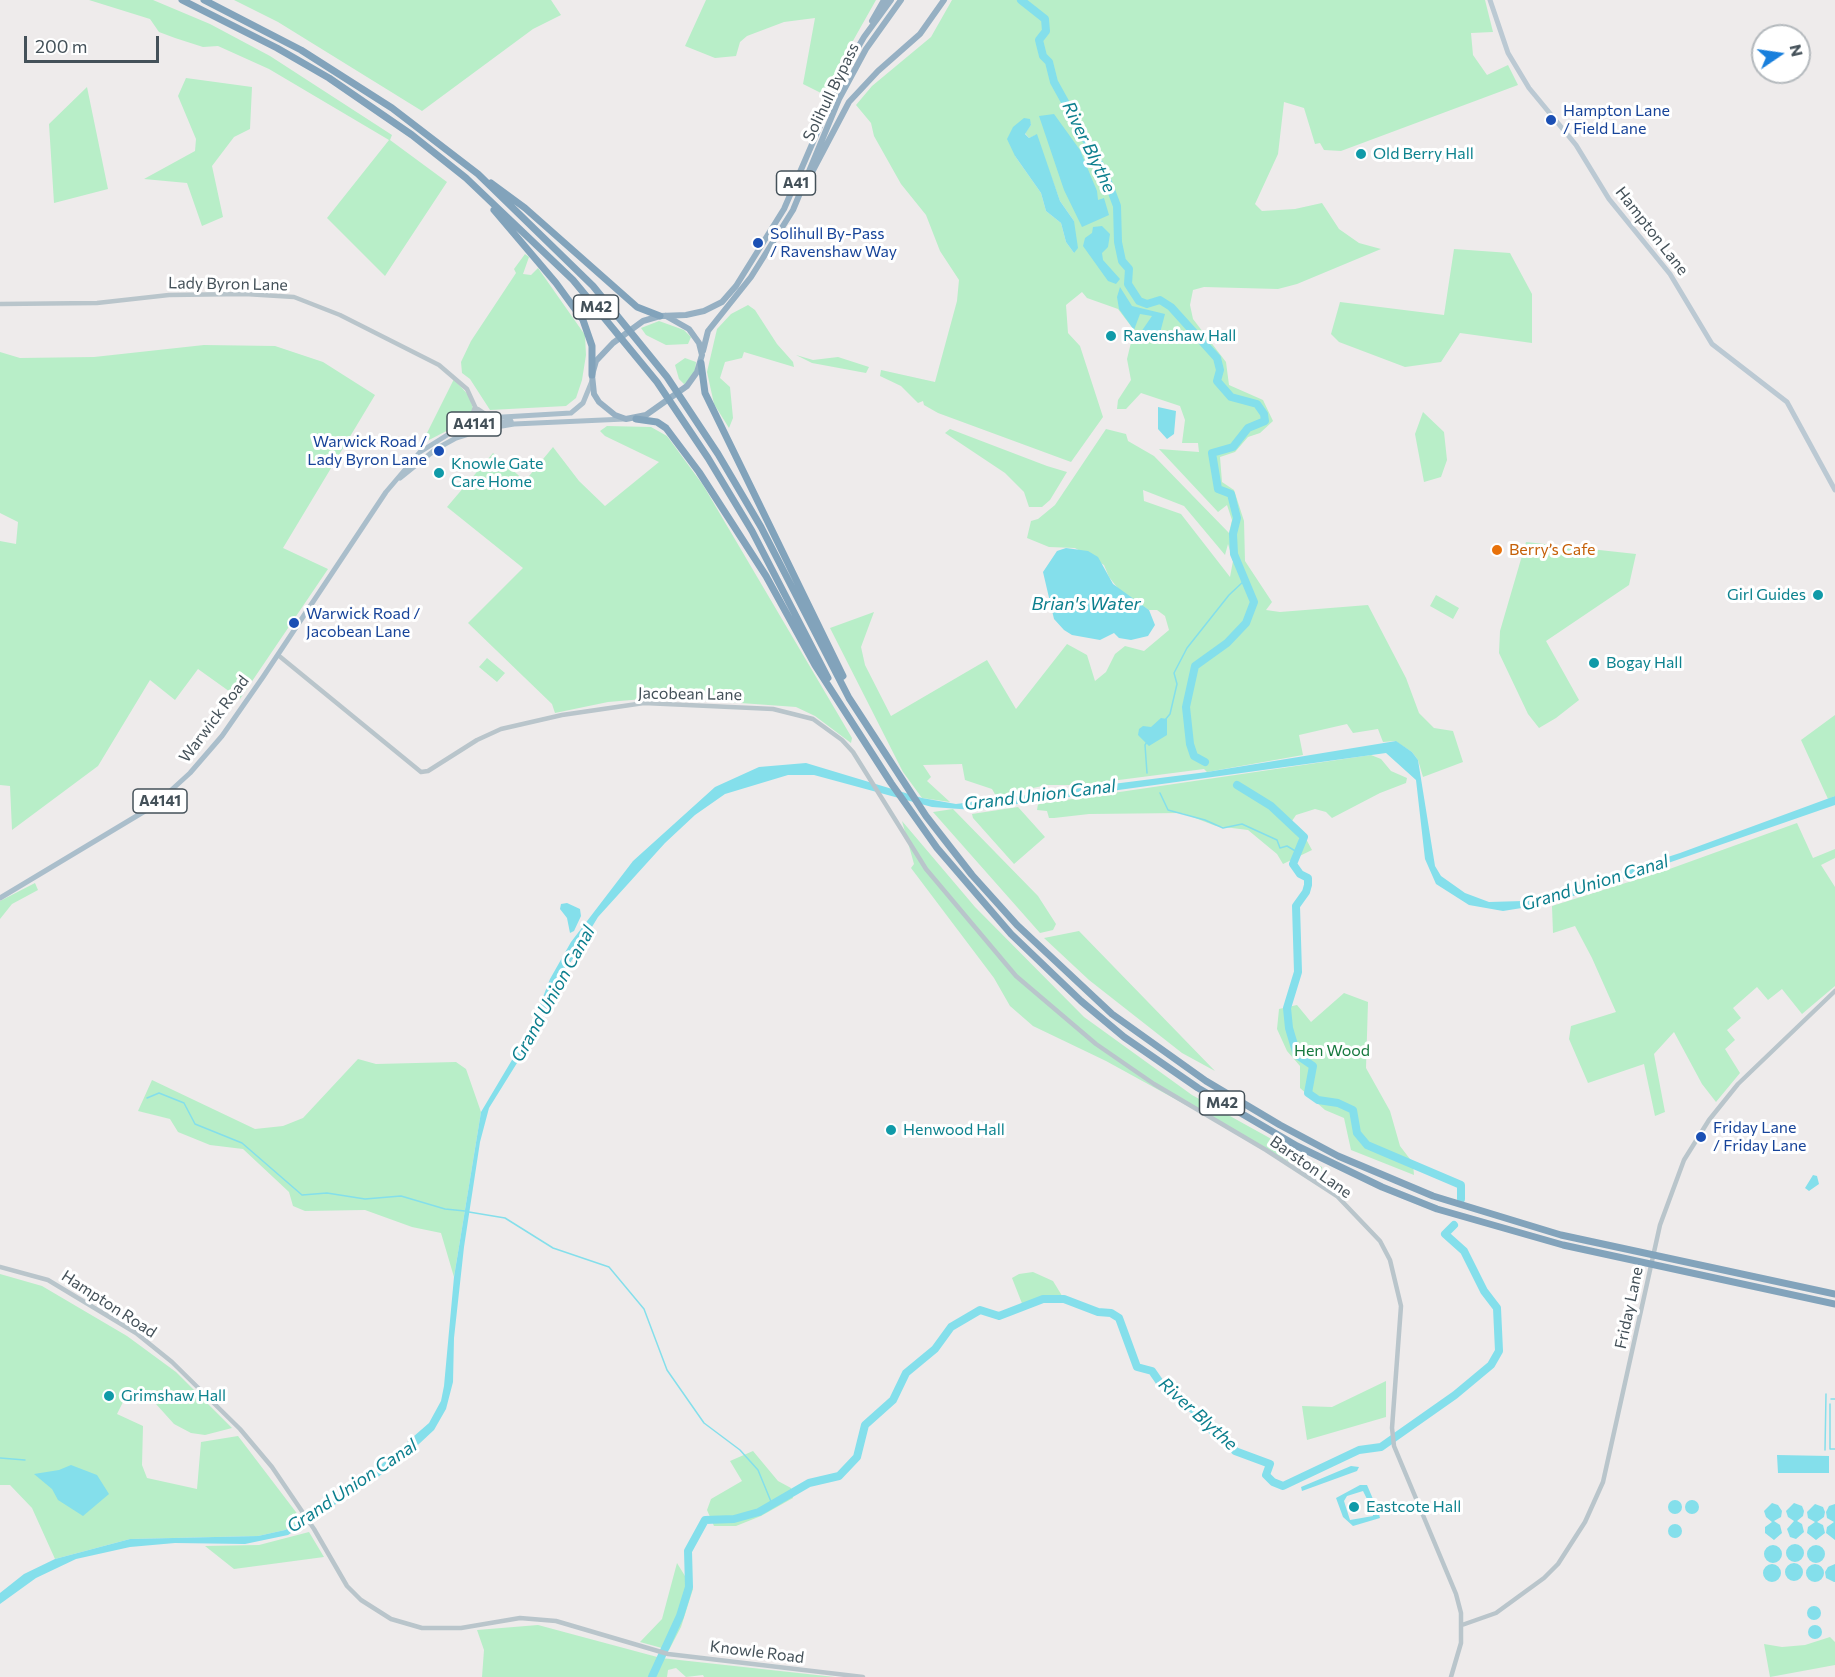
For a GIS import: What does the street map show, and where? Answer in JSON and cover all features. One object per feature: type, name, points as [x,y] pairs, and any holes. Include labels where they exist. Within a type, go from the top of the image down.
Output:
[{"type":"highway","name":"M42","points":[[182,0],[277,48],[329,78],[428,147],[466,178],[552,259],[601,312],[657,382],[708,458],[752,531],[836,692],[868,748],[914,816],[962,879],[1011,934],[1124,1036],[1182,1078],[1297,1146],[1382,1187],[1437,1209],[1519,1234],[1613,1257],[1835,1304]]},
{"type":"highway","name":"M42","points":[[204,0],[302,50],[368,92],[478,174],[593,286],[667,377],[718,454],[761,527],[849,698],[926,816],[1039,949],[1112,1014],[1206,1081],[1280,1125],[1347,1160],[1466,1208],[1561,1235],[1835,1294]]},
{"type":"highway","points":[[864,37],[884,0]]},
{"type":"highway","name":"Solihull Bypass","points":[[663,316],[696,314],[713,308],[736,286],[784,209],[824,113],[864,37],[891,0]]},
{"type":"highway","name":"Solihull Bypass","points":[[702,355],[708,331],[751,277],[793,210],[839,99],[866,49],[901,0]]},
{"type":"highway","points":[[793,210],[849,102],[878,70],[920,34],[945,0]]},
{"type":"highway","points":[[428,147],[487,201],[514,231],[576,310],[591,338],[592,378],[599,402],[609,411],[626,419]]},
{"type":"highway","points":[[478,174],[525,208],[637,307],[663,316],[689,329],[699,343],[702,355]]},
{"type":"highway","name":"A41","points":[[592,378],[596,361],[614,343],[638,324],[663,316]]},
{"type":"highway","name":"A41","points":[[626,419],[636,419],[656,409],[687,386],[701,363],[702,355]]},
{"type":"highway","points":[[701,363],[705,393],[869,731]]},
{"type":"highway","points":[[636,419],[657,422],[666,428],[699,472],[741,535],[815,665],[868,748]]},
{"type":"main road","name":"Hampton Lane","points":[[1490,0],[1508,53],[1528,88],[1576,145],[1609,200],[1670,274],[1702,332],[1712,344],[1787,402],[1835,490]]},
{"type":"main road","name":"A4141","points":[[386,492],[420,452],[459,429],[494,419],[571,413],[584,403],[592,378]]},
{"type":"main road","name":"A4141","points":[[386,492],[412,466],[456,438],[498,426],[626,419]]},
{"type":"main road","points":[[482,422],[488,424],[522,421],[534,423]]},
{"type":"main road","name":"Warwick Road","points":[[0,898],[128,823],[177,787],[222,736],[386,492]]},
{"type":"street","name":"Lady Byron Lane","points":[[0,304],[97,303],[169,295],[245,294],[294,297],[333,312],[440,365],[462,383],[475,404],[482,422]]},
{"type":"street","points":[[475,404],[482,413],[494,419]]},
{"type":"street","points":[[459,429],[474,415],[475,404]]},
{"type":"street","name":"Jacobean Lane","points":[[278,655],[422,771],[428,771],[477,740],[501,729],[572,713],[644,703],[772,709],[813,719],[842,740],[871,781],[926,869],[999,960]]},
{"type":"street","name":"Barston Lane","points":[[999,960],[1096,1044],[1154,1084],[1266,1150],[1336,1196],[1380,1241],[1390,1260],[1401,1306],[1392,1428],[1394,1446],[1456,1594],[1462,1625],[1457,1661],[1451,1677]]},
{"type":"street","name":"Friday Lane","points":[[1462,1625],[1489,1616],[1520,1598],[1558,1564],[1585,1522],[1603,1482],[1660,1225],[1683,1160],[1709,1120],[1738,1084],[1835,991]]},
{"type":"street","name":"Hampton Road","points":[[0,1267],[48,1280],[136,1333],[157,1349],[240,1429],[272,1467],[304,1513],[347,1587],[361,1600],[391,1619],[422,1628],[461,1628],[520,1618],[556,1621],[649,1650]]},
{"type":"street","name":"Knowle Road","points":[[649,1650],[863,1677]]},
{"type":"green space","points":[[89,0],[153,0],[210,24],[270,56],[392,135],[390,140],[447,182],[385,276],[327,218],[389,140],[269,69],[218,46],[203,47],[159,32],[150,19]]},
{"type":"green space","points":[[234,0],[551,0],[561,15],[533,29],[422,111],[278,22]]},
{"type":"green space","points":[[706,0],[876,0],[823,94],[803,84],[815,18],[784,22],[747,36],[740,42],[736,56],[715,58],[685,46]]},
{"type":"green space","points":[[952,0],[1485,0],[1493,32],[1471,33],[1473,55],[1487,75],[1508,65],[1518,85],[1341,151],[1324,150],[1320,143],[1315,144],[1304,108],[1284,102],[1278,154],[1255,204],[1262,211],[1295,209],[1322,203],[1339,229],[1359,243],[1381,249],[1297,284],[1278,289],[1204,287],[1193,290],[1190,305],[1193,319],[1226,362],[1229,385],[1263,400],[1273,421],[1260,433],[1248,437],[1235,452],[1220,457],[1222,482],[1234,490],[1244,521],[1245,561],[1272,602],[1266,610],[1280,612],[1368,605],[1406,678],[1419,713],[1434,728],[1453,731],[1463,762],[1423,777],[1418,760],[1412,752],[1395,741],[1383,742],[1378,729],[1353,733],[1347,724],[1299,735],[1303,755],[1207,772],[1204,769],[1080,785],[1047,785],[996,796],[992,789],[965,780],[962,764],[923,765],[931,777],[927,781],[950,802],[922,798],[903,772],[830,628],[874,612],[861,647],[865,665],[891,716],[987,660],[1016,709],[1067,644],[1087,655],[1095,681],[1106,672],[1115,654],[1125,646],[1144,651],[1169,630],[1165,616],[1157,610],[1149,610],[1120,591],[1109,577],[1104,565],[1075,548],[1049,547],[1027,538],[1031,521],[1038,519],[1055,505],[1106,429],[1126,434],[1128,441],[1154,456],[1229,533],[1232,520],[1227,505],[1218,512],[1159,449],[1199,452],[1198,443],[1182,443],[1185,420],[1180,406],[1141,393],[1126,409],[1117,409],[1118,400],[1131,380],[1127,359],[1134,330],[1118,309],[1087,298],[1082,292],[1066,305],[1068,333],[1080,346],[1103,417],[1071,462],[938,413],[924,405],[923,401],[918,403],[901,386],[880,376],[881,370],[935,382],[957,301],[959,280],[940,251],[926,215],[901,184],[874,136],[871,123],[856,105],[872,86],[931,37]],"holes":[[[1029,119],[1031,125],[1025,133],[1029,138],[1036,135],[1060,201],[1074,221],[1074,253],[1066,242],[1061,223],[1046,211],[1041,193],[1015,156]],[[1143,490],[1184,506],[1225,555],[1228,544],[1233,561],[1230,577],[1181,514],[1144,501]]]},
{"type":"green space","points":[[186,78],[252,87],[250,129],[234,137],[212,166],[223,217],[202,226],[187,183],[144,179],[195,151],[196,139],[178,96]]},
{"type":"green space","points":[[87,87],[108,189],[54,203],[49,124]]},
{"type":"green space","points":[[1454,249],[1510,253],[1532,294],[1532,343],[1460,333],[1441,362],[1405,367],[1339,342],[1331,334],[1340,302],[1444,315]]},
{"type":"green space","points":[[525,254],[529,257],[523,274],[531,275],[538,268],[585,335],[586,355],[582,380],[576,398],[566,406],[490,410],[470,379],[462,373],[461,362],[471,341],[516,273],[514,269]]},
{"type":"green space","points":[[748,305],[755,310],[777,344],[793,362],[794,367],[744,352],[742,358],[725,362],[720,378],[730,387],[733,418],[729,428],[714,404],[707,372],[717,329],[731,314]]},
{"type":"green space","points":[[659,321],[684,330],[691,337],[688,344],[666,345],[646,335],[641,328]]},
{"type":"green space","points":[[204,345],[275,346],[323,362],[375,395],[283,548],[328,569],[240,699],[198,669],[175,700],[150,680],[98,766],[12,830],[10,786],[0,785],[0,541],[16,544],[18,522],[0,513],[0,352],[20,358],[94,357]]},
{"type":"green space","points":[[796,355],[813,360],[838,357],[869,367],[866,373],[812,363]]},
{"type":"green space","points":[[685,358],[696,362],[695,371],[685,385],[679,379],[675,365]]},
{"type":"green space","points":[[454,379],[470,397],[473,409],[471,415],[460,424],[429,440],[427,433]]},
{"type":"green space","points":[[1423,412],[1444,432],[1447,460],[1441,477],[1424,482],[1415,434]]},
{"type":"green space","points":[[607,426],[651,427],[667,436],[703,485],[852,738],[851,743],[815,716],[796,707],[699,700],[643,699],[608,702],[555,713],[552,704],[468,623],[523,568],[447,507],[493,453],[525,481],[553,447],[579,481],[605,506],[659,462],[605,436],[600,431]]},
{"type":"green space","points":[[950,429],[1067,472],[1050,500],[1042,507],[1029,507],[1024,492],[1005,473],[945,433]]},
{"type":"green space","points":[[1526,542],[1636,554],[1629,585],[1546,641],[1579,700],[1539,728],[1528,714],[1499,653],[1500,631]]},
{"type":"green space","points":[[1436,595],[1459,608],[1453,619],[1430,606]]},
{"type":"green space","points":[[1123,600],[1138,607],[1139,610],[1131,613],[1122,609],[1120,603]]},
{"type":"green space","points":[[487,658],[505,673],[497,682],[479,667]]},
{"type":"green space","points":[[1835,715],[1835,796],[1828,799],[1801,740]]},
{"type":"green space","points":[[1371,755],[1381,759],[1391,771],[1407,778],[1406,783],[1380,793],[1332,818],[1326,812],[1315,809],[1296,815],[1292,821],[1300,828],[1312,850],[1283,864],[1277,854],[1248,830],[1216,826],[1182,813],[1089,814],[1049,818],[1047,811],[1037,810],[1038,804]]},
{"type":"green space","points":[[1018,807],[1045,837],[1014,864],[973,818],[972,814]]},
{"type":"green space","points":[[953,809],[1038,896],[1056,924],[1053,930],[1040,933],[933,812]]},
{"type":"green space","points":[[902,821],[975,907],[1084,1017],[1192,1095],[1322,1167],[1322,1174],[1317,1177],[1106,1061],[1033,1026],[1010,1006],[994,978],[911,868],[914,864]]},
{"type":"green space","points":[[1797,823],[1813,858],[1835,849],[1835,858],[1821,865],[1835,887],[1835,986],[1802,1014],[1782,989],[1768,1000],[1757,987],[1733,1008],[1741,1018],[1727,1030],[1735,1040],[1725,1049],[1740,1073],[1716,1102],[1702,1084],[1674,1032],[1654,1054],[1665,1112],[1655,1116],[1644,1064],[1588,1083],[1569,1039],[1571,1026],[1616,1012],[1575,926],[1553,933],[1552,906],[1664,871]]},
{"type":"green space","points":[[35,883],[38,890],[12,904],[0,919],[0,901]]},
{"type":"green space","points":[[1079,931],[1215,1071],[1182,1053],[1089,980],[1044,938]]},
{"type":"green space","name":"Hen Wood","points":[[1344,993],[1368,1002],[1366,1068],[1390,1111],[1400,1146],[1413,1163],[1414,1175],[1351,1150],[1344,1118],[1325,1110],[1300,1088],[1300,1066],[1287,1051],[1277,1029],[1279,1009],[1297,1005],[1311,1022]]},
{"type":"green space","points":[[358,1059],[376,1064],[456,1062],[466,1069],[481,1112],[454,1277],[441,1233],[412,1227],[365,1210],[305,1211],[293,1206],[289,1192],[243,1149],[210,1145],[178,1132],[170,1119],[138,1111],[152,1080],[255,1129],[283,1126],[303,1118]]},
{"type":"green space","points":[[1033,1272],[1053,1281],[1064,1299],[1043,1299],[1023,1306],[1012,1278],[1019,1274]]},
{"type":"green space","points":[[0,1274],[42,1286],[127,1336],[176,1372],[232,1428],[205,1435],[191,1433],[174,1424],[156,1404],[128,1392],[117,1414],[143,1426],[142,1465],[147,1478],[197,1489],[201,1442],[238,1436],[302,1520],[285,1530],[258,1536],[130,1539],[55,1559],[32,1508],[10,1485],[0,1485]]},
{"type":"green space","points":[[1386,1381],[1386,1417],[1307,1440],[1302,1406],[1332,1407]]},
{"type":"green space","points":[[753,1451],[778,1481],[791,1488],[793,1498],[761,1516],[736,1526],[714,1526],[707,1510],[711,1499],[742,1481],[730,1461]]},
{"type":"green space","points":[[309,1532],[324,1557],[234,1569],[205,1546],[259,1545]]},
{"type":"green space","points":[[677,1563],[693,1589],[681,1627],[669,1650],[640,1642],[662,1619]]},
{"type":"green space","points":[[538,1625],[661,1658],[835,1677],[704,1677],[703,1675],[686,1677],[676,1668],[668,1670],[667,1677],[482,1677],[484,1650],[477,1630]]},
{"type":"green space","points":[[1830,1637],[1835,1642],[1835,1665],[1770,1677],[1764,1644],[1782,1647],[1805,1645]]},
{"type":"water","points":[[1054,114],[1080,150],[1097,191],[1098,200],[1104,198],[1109,215],[1082,227],[1064,190],[1039,116]]},
{"type":"water","points":[[1024,118],[1030,119],[1031,125],[1025,134],[1029,138],[1037,134],[1060,201],[1074,221],[1078,248],[1074,253],[1066,242],[1061,223],[1046,211],[1041,193],[1015,156],[1007,139],[1013,127]]},
{"type":"water","points":[[1102,226],[1110,234],[1108,247],[1102,253],[1103,260],[1120,279],[1116,284],[1108,281],[1083,246],[1085,238],[1092,233],[1093,227]]},
{"type":"water","points":[[1120,287],[1132,306],[1165,314],[1160,333],[1151,341],[1142,339],[1141,332],[1152,316],[1140,314],[1134,330],[1119,309],[1117,297]]},
{"type":"water","points":[[1158,407],[1176,411],[1174,434],[1167,439],[1158,429]]},
{"type":"water","name":"Brian's Water","points":[[1066,548],[1088,551],[1098,557],[1113,584],[1149,610],[1155,625],[1148,636],[1131,640],[1119,638],[1114,633],[1100,640],[1072,635],[1064,630],[1054,619],[1043,572],[1057,551]],"holes":[[[1123,600],[1138,607],[1139,610],[1131,613],[1122,609],[1120,604]]]},
{"type":"water","points":[[1161,718],[1167,719],[1167,735],[1149,746],[1138,735],[1139,729],[1143,726],[1151,727]]},
{"type":"water","name":"Grand Union Canal","points":[[1396,741],[1412,752],[1418,760],[1435,866],[1441,876],[1465,893],[1489,902],[1523,901],[1553,894],[1680,853],[1835,796],[1835,805],[1553,903],[1503,911],[1469,905],[1436,884],[1425,859],[1416,780],[1386,753],[974,810],[932,807],[814,775],[788,775],[725,794],[695,815],[665,843],[598,917],[558,983],[540,1026],[489,1108],[480,1142],[464,1247],[454,1338],[453,1382],[446,1409],[434,1430],[405,1457],[378,1477],[288,1535],[245,1544],[175,1543],[130,1547],[76,1559],[36,1578],[0,1604],[0,1593],[24,1574],[55,1559],[130,1539],[258,1536],[285,1530],[316,1512],[374,1471],[429,1423],[441,1401],[444,1386],[454,1277],[481,1112],[531,1028],[550,979],[571,942],[633,861],[715,787],[759,767],[806,763],[922,798],[956,804],[1207,772]]},
{"type":"water","points":[[567,903],[580,909],[581,916],[574,931],[570,933],[567,918],[560,909],[561,904]]},
{"type":"water","points":[[1813,1175],[1817,1176],[1819,1184],[1809,1191],[1805,1188]]},
{"type":"water","points":[[1777,1455],[1829,1456],[1829,1473],[1778,1473]]},
{"type":"water","points":[[71,1465],[97,1475],[109,1494],[83,1516],[58,1500],[52,1489],[34,1474],[59,1470]]},
{"type":"water","points":[[1351,1466],[1359,1467],[1357,1471],[1302,1491],[1301,1487]]},
{"type":"water","points":[[1360,1485],[1367,1485],[1373,1499],[1368,1501],[1363,1491],[1347,1496],[1344,1501],[1350,1520],[1373,1516],[1371,1504],[1376,1503],[1380,1518],[1353,1526],[1343,1517],[1336,1498]]},
{"type":"water","points":[[1675,1500],[1680,1502],[1682,1507],[1680,1512],[1675,1514],[1670,1512],[1668,1507],[1670,1502]]},
{"type":"water","points":[[1692,1500],[1697,1502],[1699,1507],[1697,1512],[1692,1514],[1687,1512],[1685,1507],[1687,1502]]},
{"type":"water","points":[[1772,1503],[1778,1505],[1782,1511],[1781,1517],[1774,1521],[1780,1525],[1782,1533],[1774,1540],[1765,1533],[1765,1527],[1772,1522],[1766,1517],[1764,1511]]},
{"type":"water","points":[[1794,1503],[1802,1506],[1804,1511],[1803,1516],[1797,1521],[1802,1524],[1804,1532],[1796,1539],[1790,1537],[1787,1529],[1794,1521],[1788,1517],[1786,1511]]},
{"type":"water","points":[[1815,1504],[1823,1507],[1825,1512],[1824,1517],[1817,1522],[1823,1525],[1825,1533],[1816,1540],[1807,1533],[1808,1527],[1815,1522],[1808,1518],[1807,1512]]},
{"type":"water","points":[[1835,1504],[1835,1540],[1826,1533],[1827,1527],[1834,1522],[1827,1518],[1826,1512],[1829,1506]]},
{"type":"water","points":[[1675,1524],[1680,1526],[1682,1531],[1680,1536],[1675,1538],[1670,1536],[1668,1531],[1670,1526]]},
{"type":"water","points":[[1795,1544],[1801,1547],[1804,1553],[1801,1559],[1795,1562],[1789,1559],[1786,1553],[1789,1547]]},
{"type":"water","points":[[1773,1545],[1779,1548],[1782,1554],[1779,1560],[1773,1563],[1767,1560],[1764,1554],[1767,1548]]},
{"type":"water","points":[[1816,1545],[1822,1548],[1825,1554],[1822,1560],[1816,1563],[1810,1560],[1807,1554],[1810,1548]]},
{"type":"water","points":[[1794,1563],[1800,1566],[1803,1572],[1800,1578],[1794,1581],[1788,1578],[1785,1572],[1788,1566]]},
{"type":"water","points":[[1772,1564],[1778,1567],[1781,1573],[1778,1579],[1772,1582],[1766,1579],[1763,1573],[1766,1567]]},
{"type":"water","points":[[1815,1564],[1821,1567],[1824,1573],[1821,1579],[1815,1582],[1809,1579],[1806,1573],[1809,1567]]},
{"type":"water","points":[[1835,1564],[1834,1582],[1826,1578],[1825,1572],[1828,1567]]},
{"type":"water","points":[[1814,1606],[1819,1608],[1821,1613],[1819,1618],[1814,1620],[1809,1618],[1807,1613],[1809,1608]]},
{"type":"water","points":[[1815,1625],[1820,1627],[1822,1632],[1820,1637],[1815,1639],[1810,1637],[1808,1632],[1810,1627]]},
{"type":"waterway","name":"River Blythe","points":[[1021,0],[1045,19],[1046,31],[1039,40],[1043,56],[1049,62],[1054,82],[1105,174],[1117,206],[1118,242],[1122,261],[1129,269],[1128,284],[1139,301],[1147,304],[1160,300],[1171,307],[1217,358],[1220,370],[1217,381],[1231,397],[1257,404],[1264,414],[1265,421],[1248,428],[1233,447],[1212,453],[1218,489],[1231,494],[1237,518],[1233,534],[1234,554],[1254,602],[1246,623],[1227,643],[1195,666],[1186,707],[1190,744],[1194,756],[1205,762]]},
{"type":"waterway","points":[[1165,720],[1170,714],[1177,684],[1174,673],[1187,648],[1229,595],[1245,580]]},
{"type":"waterway","points":[[1147,742],[1145,745],[1147,773]]},
{"type":"waterway","name":"River Blythe","points":[[1237,785],[1271,806],[1304,837],[1293,864],[1300,874],[1308,878],[1308,885],[1296,906],[1298,972],[1287,1008],[1289,1028],[1297,1055],[1313,1066],[1308,1093],[1318,1100],[1338,1103],[1353,1110],[1357,1133],[1367,1145],[1461,1185],[1461,1199]]},
{"type":"waterway","points":[[1160,793],[1168,810],[1205,820],[1223,828],[1242,824],[1277,840],[1280,848],[1287,846],[1297,852]]},
{"type":"waterway","points":[[147,1098],[159,1093],[184,1103],[195,1124],[242,1143],[302,1195],[327,1193],[365,1199],[401,1196],[445,1209],[465,1211]]},
{"type":"waterway","points":[[469,1212],[505,1218],[553,1248],[609,1267],[644,1309],[667,1370],[704,1423],[740,1450],[758,1470],[772,1504]]},
{"type":"waterway","name":"River Blythe","points":[[652,1677],[680,1616],[689,1587],[688,1551],[705,1520],[734,1519],[759,1512],[809,1483],[839,1476],[857,1457],[865,1425],[893,1400],[906,1373],[935,1349],[951,1327],[980,1310],[999,1316],[1043,1299],[1064,1299],[1098,1312],[1111,1313],[1119,1318],[1137,1367],[1152,1371],[1161,1384],[1196,1412],[1218,1438],[1231,1444],[1235,1451],[1270,1464],[1266,1475],[1273,1482],[1283,1486],[1359,1450],[1381,1447],[1455,1395],[1491,1365],[1499,1351],[1497,1308],[1484,1291],[1464,1251],[1445,1234],[1454,1225]]},
{"type":"waterway","points":[[1825,1450],[1826,1394]]},
{"type":"waterway","points":[[1830,1404],[1830,1449],[1835,1449]]},
{"type":"waterway","points":[[0,1458],[25,1460]]},
{"type":"place","name":"Hampton Lane / Field Lane","points":[[1551,120]]},
{"type":"place","name":"Old Berry Hall","points":[[1361,154]]},
{"type":"place","name":"Solihull By-Pass / Ravenshaw Way","points":[[758,243]]},
{"type":"place","name":"Ravenshaw Hall","points":[[1111,336]]},
{"type":"place","name":"Warwick Road / Lady Byron Lane","points":[[439,451]]},
{"type":"place","name":"Knowle Gate Care Home","points":[[439,473]]},
{"type":"place","name":"Berry’s Cafe","points":[[1497,550]]},
{"type":"place","name":"Girl Guides","points":[[1818,595]]},
{"type":"place","name":"Warwick Road / Jacobean Lane","points":[[294,623]]},
{"type":"place","name":"Bogay Hall","points":[[1594,663]]},
{"type":"place","name":"Henwood Hall","points":[[891,1130]]},
{"type":"place","name":"Friday Lane / Friday Lane","points":[[1701,1137]]},
{"type":"place","name":"Grimshaw Hall","points":[[109,1396]]},
{"type":"place","name":"Eastcote Hall","points":[[1354,1507]]}]
